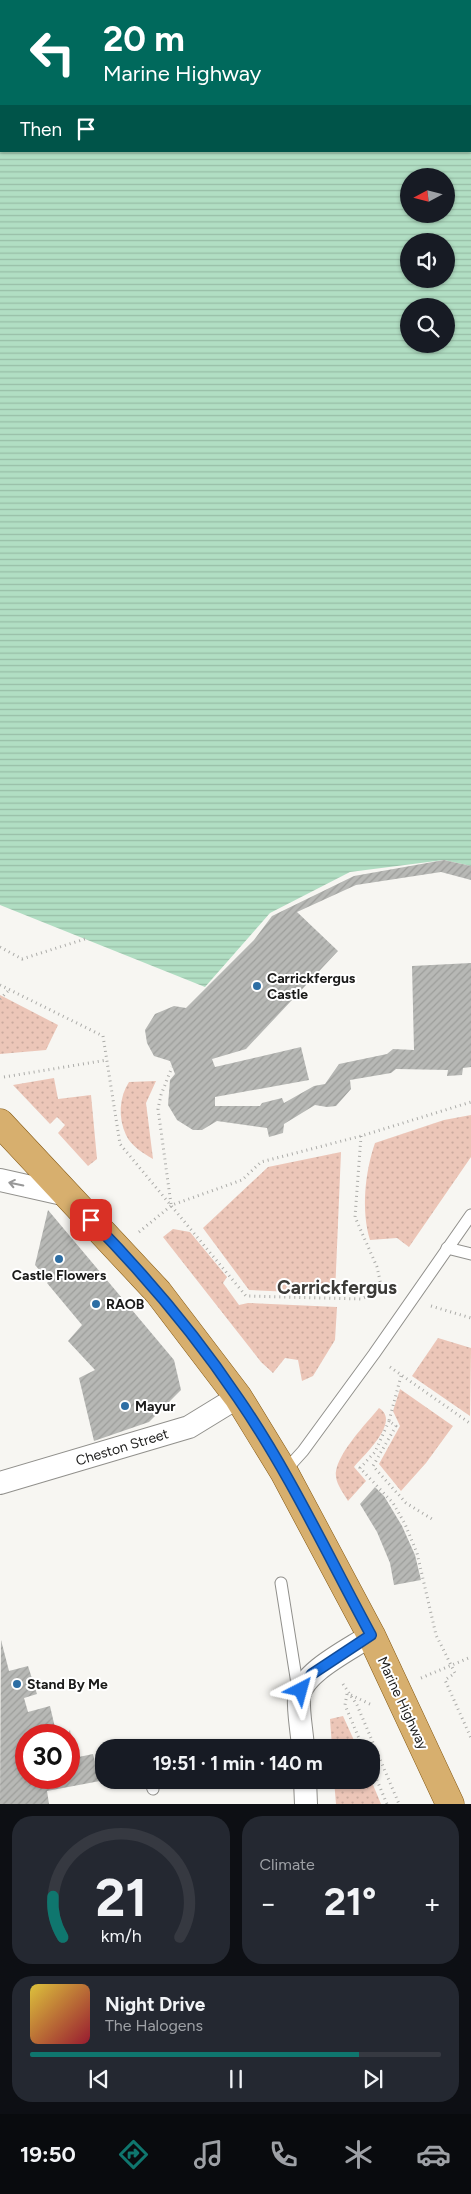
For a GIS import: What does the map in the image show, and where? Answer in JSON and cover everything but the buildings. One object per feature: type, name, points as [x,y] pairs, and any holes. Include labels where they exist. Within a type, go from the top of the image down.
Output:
[{"type":"main road","name":"Marine Highway","points":[[0,1123],[158,1292],[238,1397],[284,1472],[371,1635],[450,1804]]},
{"type":"street","points":[[0,1180],[67,1195]]},
{"type":"street","name":"Cheston Street","points":[[0,1483],[189,1426],[238,1397]]},
{"type":"street","points":[[302,1739],[300,1697],[304,1683],[312,1674],[371,1635]]},
{"type":"street","points":[[305,1789],[306,1804]]},
{"type":"lane","points":[[284,1472],[303,1451],[374,1354],[471,1215]]},
{"type":"lane","points":[[447,1248],[471,1254]]},
{"type":"lane","points":[[281,1583],[300,1697]]},
{"type":"path","points":[[0,948],[22,958],[85,939]]},
{"type":"path","points":[[0,984],[103,1036],[120,1144],[246,1296],[362,1299],[382,1290],[471,1318]]},
{"type":"path","points":[[0,999],[10,989]]},
{"type":"path","points":[[4,1078],[107,1060]]},
{"type":"path","points":[[172,1068],[161,1094],[158,1109],[172,1205]]},
{"type":"path","points":[[119,1249],[172,1205],[242,1180],[261,1162],[361,1136],[471,1102]]},
{"type":"path","points":[[361,1136],[355,1217],[377,1267],[382,1290]]},
{"type":"path","points":[[374,1354],[401,1376],[471,1424]]},
{"type":"path","points":[[401,1376],[389,1421],[374,1452],[360,1468],[393,1504],[417,1553],[436,1635],[455,1673],[444,1680],[471,1738]]},
{"type":"path","points":[[389,1421],[396,1426],[373,1466],[406,1503],[432,1519]]},
{"type":"path","points":[[440,1669],[471,1657]]},
{"type":"path","points":[[348,1693],[371,1703],[375,1712]]},
{"type":"path","points":[[348,1693],[345,1705],[359,1739]]},
{"type":"path","points":[[348,1693],[354,1700],[399,1804]]},
{"type":"path","points":[[458,1720],[462,1718]]},
{"type":"path","points":[[380,1787],[387,1804]]},
{"type":"shaded area","points":[[0,152],[471,152],[471,866],[444,860],[350,872],[270,913],[205,987],[0,905]]},
{"type":"shaded area","points":[[0,995],[58,1025],[46,1050],[0,1054]]},
{"type":"shaded area","points":[[54,1078],[58,1099],[91,1095],[97,1159],[88,1166],[58,1133],[65,1125],[57,1117],[50,1124],[13,1085]]},
{"type":"shaded area","points":[[156,1081],[146,1103],[153,1159],[138,1149],[128,1139],[123,1128],[121,1108],[123,1094],[129,1082]]},
{"type":"shaded area","points":[[471,1115],[471,1157],[409,1247],[397,1238],[370,1240],[367,1228],[365,1191],[375,1143],[444,1120]]},
{"type":"shaded area","points":[[341,1152],[335,1294],[249,1290],[203,1228],[268,1167]]},
{"type":"shaded area","points":[[173,1229],[190,1232],[227,1277],[223,1283],[239,1305],[248,1303],[337,1307],[335,1340],[313,1376],[302,1381],[298,1360],[285,1358],[273,1373],[261,1362],[163,1237]]},
{"type":"shaded area","points":[[438,1338],[471,1348],[470,1416],[412,1376]]},
{"type":"shaded area","points":[[400,1389],[453,1426],[426,1463],[401,1491],[379,1464],[400,1426],[393,1411]]},
{"type":"shaded area","points":[[379,1408],[385,1414],[384,1429],[373,1446],[354,1467],[366,1481],[348,1501],[338,1483],[336,1469],[345,1450]]},
{"type":"shaded area","points":[[343,1716],[353,1739],[331,1739],[330,1719]]},
{"type":"shaded area","points":[[335,1789],[375,1789],[381,1804],[336,1804]]},
{"type":"place","name":"Carrickfergus Castle","points":[[257,986]]},
{"type":"place","name":"Castle Flowers","points":[[59,1259]]},
{"type":"place","name":"RAOB","points":[[96,1304]]},
{"type":"place","name":"Mayur","points":[[125,1406]]},
{"type":"place","name":"Stand By Me","points":[[17,1684]]},
{"type":"district","name":"Carrickfergus","points":[[337,1287]]},
{"type":"route","points":[[91,1220],[158,1292],[238,1397],[284,1472],[371,1635],[312,1674],[301,1690]]}]
